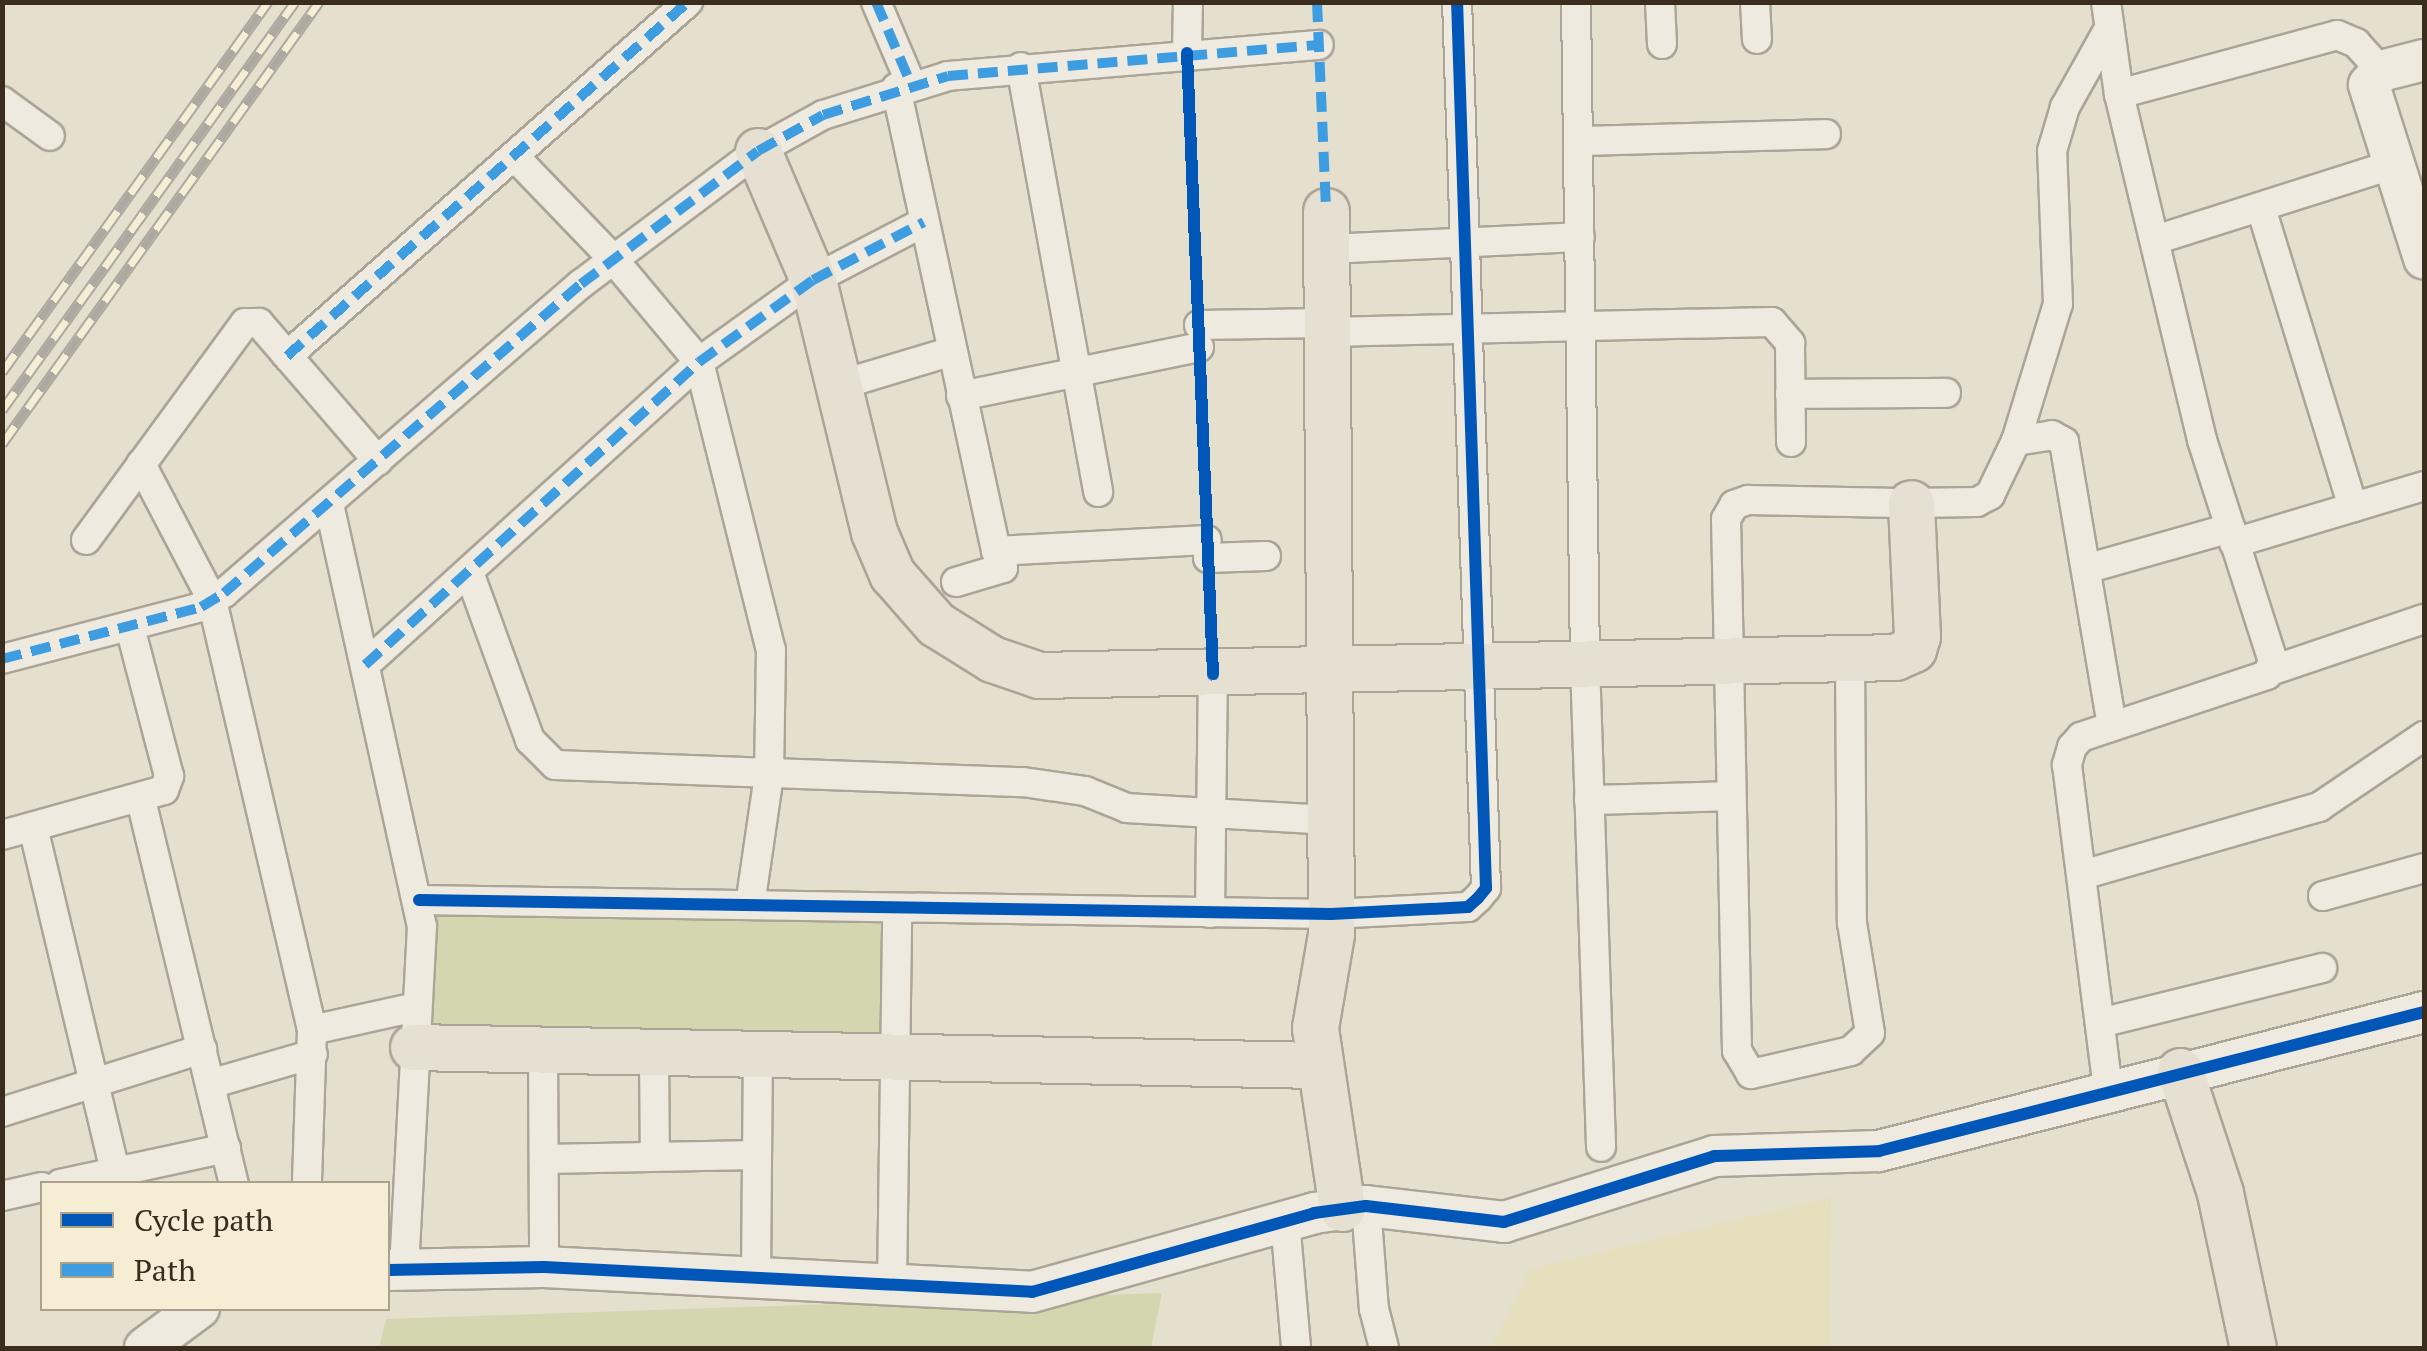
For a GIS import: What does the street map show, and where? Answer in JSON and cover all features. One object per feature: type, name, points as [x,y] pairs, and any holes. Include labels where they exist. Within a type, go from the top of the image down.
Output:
[{"type":"main road","points":[[758,150],[813,280],[842,384],[874,532],[892,574],[936,624],[992,659],[1039,675],[1895,657],[1913,649],[1911,503]]},
{"type":"main road","points":[[1326,230],[1331,914],[1330,955],[1316,1008],[1316,1066],[1354,1207]]},
{"type":"main road","points":[[415,1027],[543,1050],[1316,1066]]},
{"type":"main road","points":[[2180,1071],[2216,1176],[2253,1348]]},
{"type":"street","points":[[287,356],[688,2]]},
{"type":"street","points":[[876,2],[904,86],[924,222],[992,542],[1003,568],[956,582]]},
{"type":"street","points":[[1187,53],[1188,2]]},
{"type":"street","points":[[419,900],[1331,914],[1468,906],[1486,888],[1456,2]]},
{"type":"street","points":[[1576,2],[1585,663],[1601,1147]]},
{"type":"street","points":[[1660,2],[1662,44]]},
{"type":"street","points":[[1755,2],[1757,39]]},
{"type":"street","points":[[2107,16],[2119,94],[2154,240],[2232,535],[2273,670]]},
{"type":"street","points":[[1850,657],[1852,923],[1870,1033],[1851,1051],[1752,1074],[1740,1065],[1726,660],[1726,519],[1734,505],[1978,502],[1990,495],[2016,441],[2058,304],[2052,150],[2065,106],[2107,16]]},
{"type":"street","points":[[2119,94],[2337,35],[2356,43],[2381,71]]},
{"type":"street","points":[[2,659],[130,628],[212,600],[613,259],[758,150],[824,115],[904,86],[1021,67],[1319,46]]},
{"type":"street","points":[[2424,60],[2381,71],[2369,84],[2408,187],[2424,258]]},
{"type":"street","points":[[1021,67],[1098,492]]},
{"type":"street","points":[[2,101],[50,136]]},
{"type":"street","points":[[1579,141],[1826,134]]},
{"type":"street","points":[[514,156],[613,259],[699,362],[767,617],[768,775],[750,905]]},
{"type":"street","points":[[2154,240],[2260,208],[2408,187]]},
{"type":"street","points":[[2260,208],[2353,507]]},
{"type":"street","points":[[365,665],[470,575],[699,362],[813,280],[924,222]]},
{"type":"street","points":[[1326,230],[1465,242],[1580,236]]},
{"type":"street","points":[[961,396],[1077,370],[1199,336],[1326,328],[1772,322],[1790,343],[1791,442]]},
{"type":"street","points":[[86,540],[246,323],[259,324],[378,461]]},
{"type":"street","points":[[842,384],[952,352]]},
{"type":"street","points":[[1790,394],[1946,393]]},
{"type":"street","points":[[2016,441],[2052,435],[2064,442],[2089,568],[2112,726]]},
{"type":"street","points":[[140,464],[212,600],[313,1042],[307,1181]]},
{"type":"street","points":[[2089,568],[2353,507],[2424,486]]},
{"type":"street","points":[[329,504],[419,900],[415,1027],[396,1270],[544,1267],[1032,1292],[1285,1221],[1354,1207],[1504,1222],[1714,1156],[1879,1152],[2108,1088],[2424,1012]]},
{"type":"street","points":[[1001,556],[1208,549],[1266,556]]},
{"type":"street","points":[[470,575],[530,740],[544,760],[768,775],[1024,782],[1086,791],[1127,808],[1330,820]]},
{"type":"street","points":[[2108,1088],[2067,765],[2081,737],[2424,619]]},
{"type":"street","points":[[2,835],[141,800],[164,790],[169,776],[130,628]]},
{"type":"street","points":[[1210,913],[1213,674]]},
{"type":"street","points":[[2082,875],[2319,807],[2419,741],[2424,772]]},
{"type":"street","points":[[1590,800],[1730,796]]},
{"type":"street","points":[[141,800],[233,1181]]},
{"type":"street","points":[[33,827],[116,1172]]},
{"type":"street","points":[[2323,896],[2424,868]]},
{"type":"street","points":[[892,1286],[896,908]]},
{"type":"street","points":[[2100,1022],[2322,968]]},
{"type":"street","points":[[210,1084],[313,1042],[415,1027]]},
{"type":"street","points":[[2,1112],[202,1049]]},
{"type":"street","points":[[543,1050],[544,1267]]},
{"type":"street","points":[[654,1052],[655,1157]]},
{"type":"street","points":[[756,1276],[758,1054]]},
{"type":"street","points":[[74,1181],[226,1148]]},
{"type":"street","points":[[544,1159],[757,1155]]},
{"type":"street","points":[[2,1196],[40,1187]]},
{"type":"street","points":[[1354,1207],[1384,1348]]},
{"type":"street","points":[[1285,1221],[1296,1348]]},
{"type":"street","points":[[145,1348],[195,1311]]},
{"type":"shaded area","points":[[1831,1197],[1830,1348],[1491,1348],[1530,1269]]},
{"type":"green space","points":[[419,900],[897,908],[894,1055],[416,1047]]},
{"type":"green space","points":[[1162,1293],[1151,1348],[379,1348],[386,1319]]},
{"type":"railway","points":[[2,372],[268,2]]},
{"type":"railway","points":[[2,410],[295,2]]},
{"type":"railway","points":[[2,444],[319,2]]},
{"type":"marked path","points":[[287,356],[688,2]]},
{"type":"marked path","points":[[876,2],[911,84]]},
{"type":"marked path","points":[[1317,2],[1326,211]]},
{"type":"marked path","points":[[2,659],[201,607],[224,593],[581,284],[758,151],[823,115],[948,76],[1319,45]]},
{"type":"marked path","points":[[365,665],[699,362],[813,280],[924,222]]},
{"type":"cycle path","points":[[419,900],[1331,914],[1468,907],[1486,888],[1457,2]]},
{"type":"cycle path","points":[[1187,53],[1213,674]]},
{"type":"cycle path","points":[[390,1270],[544,1267],[1032,1292],[1314,1213],[1366,1206],[1504,1222],[1714,1156],[1879,1151],[2424,1012]]}]
